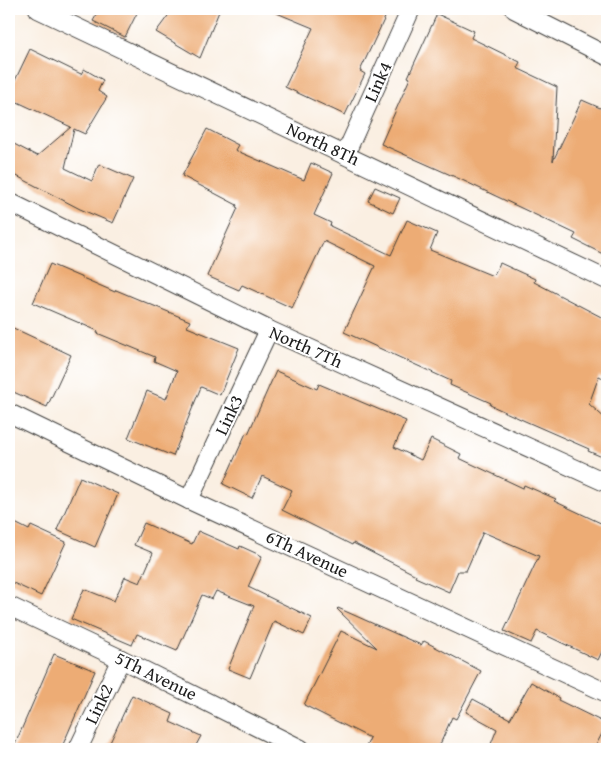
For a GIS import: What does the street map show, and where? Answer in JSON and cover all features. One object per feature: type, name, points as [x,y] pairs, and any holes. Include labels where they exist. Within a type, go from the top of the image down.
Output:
[{"type":"street","name":"North 8Th","points":[[38,9],[607,280]]},
{"type":"street","name":"Link4","points":[[345,155],[411,9]]},
{"type":"street","points":[[514,9],[607,56]]},
{"type":"street","name":"North 7Th","points":[[9,202],[269,330],[607,483]]},
{"type":"street","name":"Link3","points":[[189,500],[269,330]]},
{"type":"street","name":"6Th Avenue","points":[[9,413],[189,500],[607,693]]},
{"type":"street","name":"5Th Avenue","points":[[9,606],[121,659],[301,749]]},
{"type":"street","name":"Link2","points":[[78,749],[121,659]]},
{"type":"building","points":[[100,9],[139,9],[125,37],[93,21]]},
{"type":"building","points":[[173,9],[220,9],[200,58],[156,32]]},
{"type":"building","points":[[267,9],[389,9],[360,71],[365,74],[345,115],[285,87],[313,28]]},
{"type":"building","points":[[437,14],[474,31],[471,38],[520,62],[517,68],[557,87],[553,161],[582,100],[607,111],[607,256],[573,239],[576,234],[381,144],[410,78],[408,77]]},
{"type":"building","points":[[30,49],[81,74],[84,69],[103,80],[98,91],[107,97],[85,134],[74,129],[65,168],[92,181],[99,164],[133,179],[113,223],[80,209],[9,172],[9,155],[14,144],[37,156],[71,127],[9,98],[9,93]]},
{"type":"building","points":[[207,129],[238,145],[235,150],[304,180],[311,163],[333,173],[314,215],[331,223],[330,226],[391,255],[407,220],[437,233],[430,250],[493,276],[500,263],[535,279],[534,282],[607,320],[607,380],[599,376],[589,404],[607,420],[607,459],[450,385],[451,381],[344,332],[375,266],[324,241],[292,308],[242,285],[239,290],[207,276],[238,208],[236,207],[237,205],[182,176]]},
{"type":"building","points":[[375,187],[400,198],[393,213],[368,201]]},
{"type":"building","points":[[50,264],[190,321],[187,327],[239,348],[220,395],[201,387],[173,456],[128,438],[147,391],[166,399],[177,371],[154,361],[155,357],[97,333],[98,331],[33,303]]},
{"type":"building","points":[[9,326],[71,355],[47,407],[9,390]]},
{"type":"building","points":[[276,371],[317,389],[319,384],[406,421],[394,447],[421,460],[431,439],[461,454],[459,458],[523,488],[524,485],[556,499],[554,501],[607,526],[607,641],[598,660],[537,631],[531,643],[504,631],[539,556],[483,532],[466,571],[458,571],[449,592],[415,577],[416,575],[353,543],[352,545],[282,510],[292,490],[262,476],[252,498],[223,484]]},
{"type":"building","points":[[80,477],[118,494],[95,547],[57,530]]},
{"type":"building","points":[[9,520],[29,530],[31,526],[66,542],[41,596],[9,581]]},
{"type":"building","points":[[144,523],[192,544],[198,531],[239,549],[240,546],[262,556],[248,587],[312,618],[304,635],[274,621],[250,678],[228,669],[254,606],[216,591],[212,599],[202,595],[177,651],[137,634],[132,645],[71,619],[84,589],[114,601],[125,577],[140,583],[153,553],[134,545]]},
{"type":"building","points":[[338,608],[421,645],[424,641],[481,671],[456,719],[452,717],[438,749],[365,749],[370,738],[304,705],[341,631],[377,648]]},
{"type":"building","points":[[54,654],[95,671],[61,749],[13,749]]},
{"type":"building","points":[[531,682],[559,698],[558,700],[607,724],[594,749],[489,749],[497,729],[466,712],[473,699],[510,719]]},
{"type":"building","points":[[132,695],[173,714],[170,722],[201,736],[194,749],[107,749]]}]
